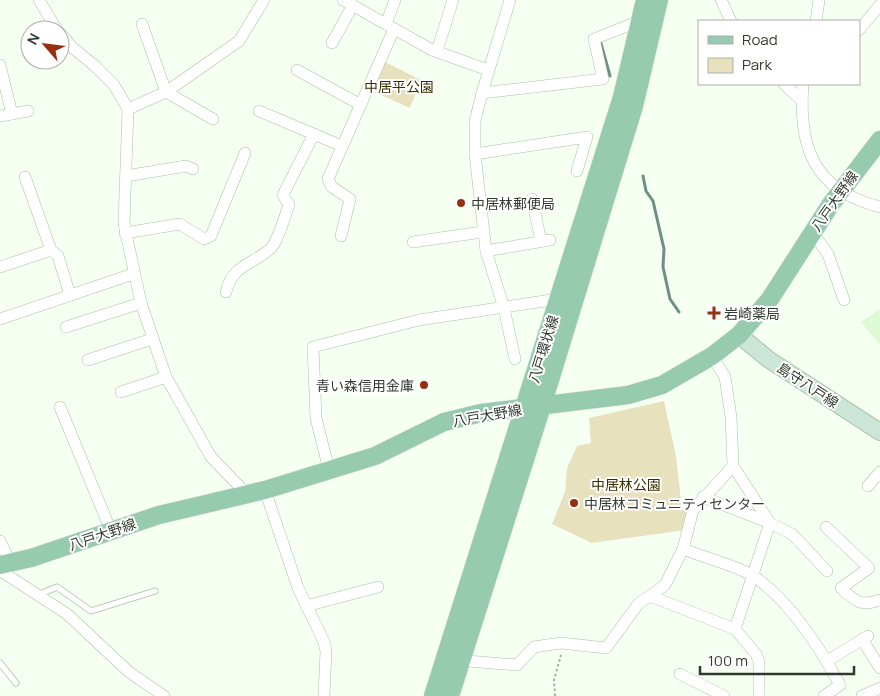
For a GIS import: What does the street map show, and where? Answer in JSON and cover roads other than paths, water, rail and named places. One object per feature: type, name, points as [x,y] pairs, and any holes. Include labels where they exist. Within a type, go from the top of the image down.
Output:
[{"type":"main road","name":"八戸環状線","points":[[534,407],[558,299],[622,98],[645,0]]},
{"type":"main road","name":"八戸環状線","points":[[450,696],[454,659],[534,407],[634,106],[659,0]]},
{"type":"main road","name":"八戸大野線","points":[[4,566],[192,506],[265,490],[375,456],[444,422],[481,413],[628,395],[662,385],[712,356],[739,335],[770,299],[840,191],[880,140]]},
{"type":"main road","name":"島守八戸線","points":[[739,335],[768,358],[878,427]]},
{"type":"main road","name":"八戸環状線","points":[[433,696],[454,659]]},
{"type":"street","points":[[39,0],[51,20]]},
{"type":"street","points":[[128,109],[166,92],[239,41],[264,0]]},
{"type":"street","points":[[341,236],[350,199],[332,187],[328,179],[361,104],[390,27],[395,0]]},
{"type":"street","points":[[437,51],[453,0]]},
{"type":"street","points":[[511,0],[482,93],[476,121],[474,154],[482,232],[504,308],[516,359]]},
{"type":"street","points":[[721,0],[731,20]]},
{"type":"street","points":[[816,20],[819,0]]},
{"type":"street","points":[[332,43],[348,3],[437,51],[488,70]]},
{"type":"street","points":[[860,29],[880,5]]},
{"type":"street","points":[[142,24],[166,92],[214,119]]},
{"type":"street","points":[[482,93],[603,79],[594,39],[632,24],[640,24]]},
{"type":"street","points":[[70,45],[96,66],[114,85],[128,109],[125,233],[141,303],[166,377],[211,457],[240,487],[243,495]]},
{"type":"street","points":[[0,65],[12,114]]},
{"type":"street","points":[[298,70],[361,104]]},
{"type":"street","points":[[785,85],[802,101]]},
{"type":"street","points":[[804,85],[802,101],[808,146],[814,166],[828,182],[840,191],[868,204],[880,207]]},
{"type":"street","points":[[0,116],[28,110]]},
{"type":"street","points":[[259,111],[342,146]]},
{"type":"street","points":[[226,292],[229,281],[241,267],[272,248],[289,205],[283,195],[314,134]]},
{"type":"street","points":[[474,154],[587,137],[577,171]]},
{"type":"street","points":[[125,233],[180,224],[204,239],[211,236],[245,153]]},
{"type":"street","points":[[126,176],[186,166],[193,169]]},
{"type":"street","points":[[24,177],[52,250],[58,256],[70,295]]},
{"type":"street","points":[[486,251],[546,240],[532,199]]},
{"type":"street","points":[[413,242],[482,232]]},
{"type":"street","points":[[812,232],[828,254],[844,300]]},
{"type":"street","points":[[0,267],[52,250]]},
{"type":"street","points":[[0,319],[133,274]]},
{"type":"street","points":[[329,470],[316,418],[313,347],[419,320],[558,299]]},
{"type":"street","points":[[66,327],[141,303]]},
{"type":"street","points":[[88,360],[152,339]]},
{"type":"street","points":[[712,356],[725,377],[731,417],[733,466],[770,523]]},
{"type":"street","points":[[121,392],[166,377]]},
{"type":"street","points":[[60,407],[111,531]]},
{"type":"street","points":[[454,659],[517,665],[534,647],[562,643],[606,648],[639,602],[665,586],[683,549],[693,510],[733,466]]},
{"type":"street","points":[[868,486],[880,472]]},
{"type":"street","points":[[265,490],[306,606],[326,651],[324,696]]},
{"type":"street","points":[[703,497],[770,523],[792,534],[827,571]]},
{"type":"street","points":[[735,629],[770,523]]},
{"type":"street","points":[[826,527],[869,568],[841,588],[854,600],[869,604],[880,600]]},
{"type":"street","points":[[0,541],[4,574],[67,614],[129,672],[164,696]]},
{"type":"street","points":[[683,549],[753,576],[771,591],[807,632],[827,661],[840,685],[824,696]]},
{"type":"street","points":[[306,606],[378,587]]},
{"type":"street","points":[[650,596],[735,629],[756,654],[759,662],[759,696]]},
{"type":"street","points":[[827,661],[865,638],[880,668]]},
{"type":"street","points":[[680,674],[724,696]]},
{"type":"street","points":[[862,696],[880,688]]},
{"type":"lane","points":[[38,594],[57,587],[91,611],[155,591]]},
{"type":"lane","points":[[0,663],[16,683]]},
{"type":"waterway","points":[[600,40],[610,76]]},
{"type":"waterway","points":[[643,176],[646,191],[653,201],[664,249],[663,267],[670,299],[679,312]]},
{"type":"place","name":"中居林郵便局","points":[[461,203]]},
{"type":"place","name":"岩崎薬局","points":[[714,313]]},
{"type":"place","name":"青い森信用金庫","points":[[424,385]]},
{"type":"place","name":"中居林コミュニティセンター","points":[[574,503]]},
{"type":"park label","name":"中居平公園","points":[[399,86]]},
{"type":"park label","name":"中居林公園","points":[[626,484]]}]
